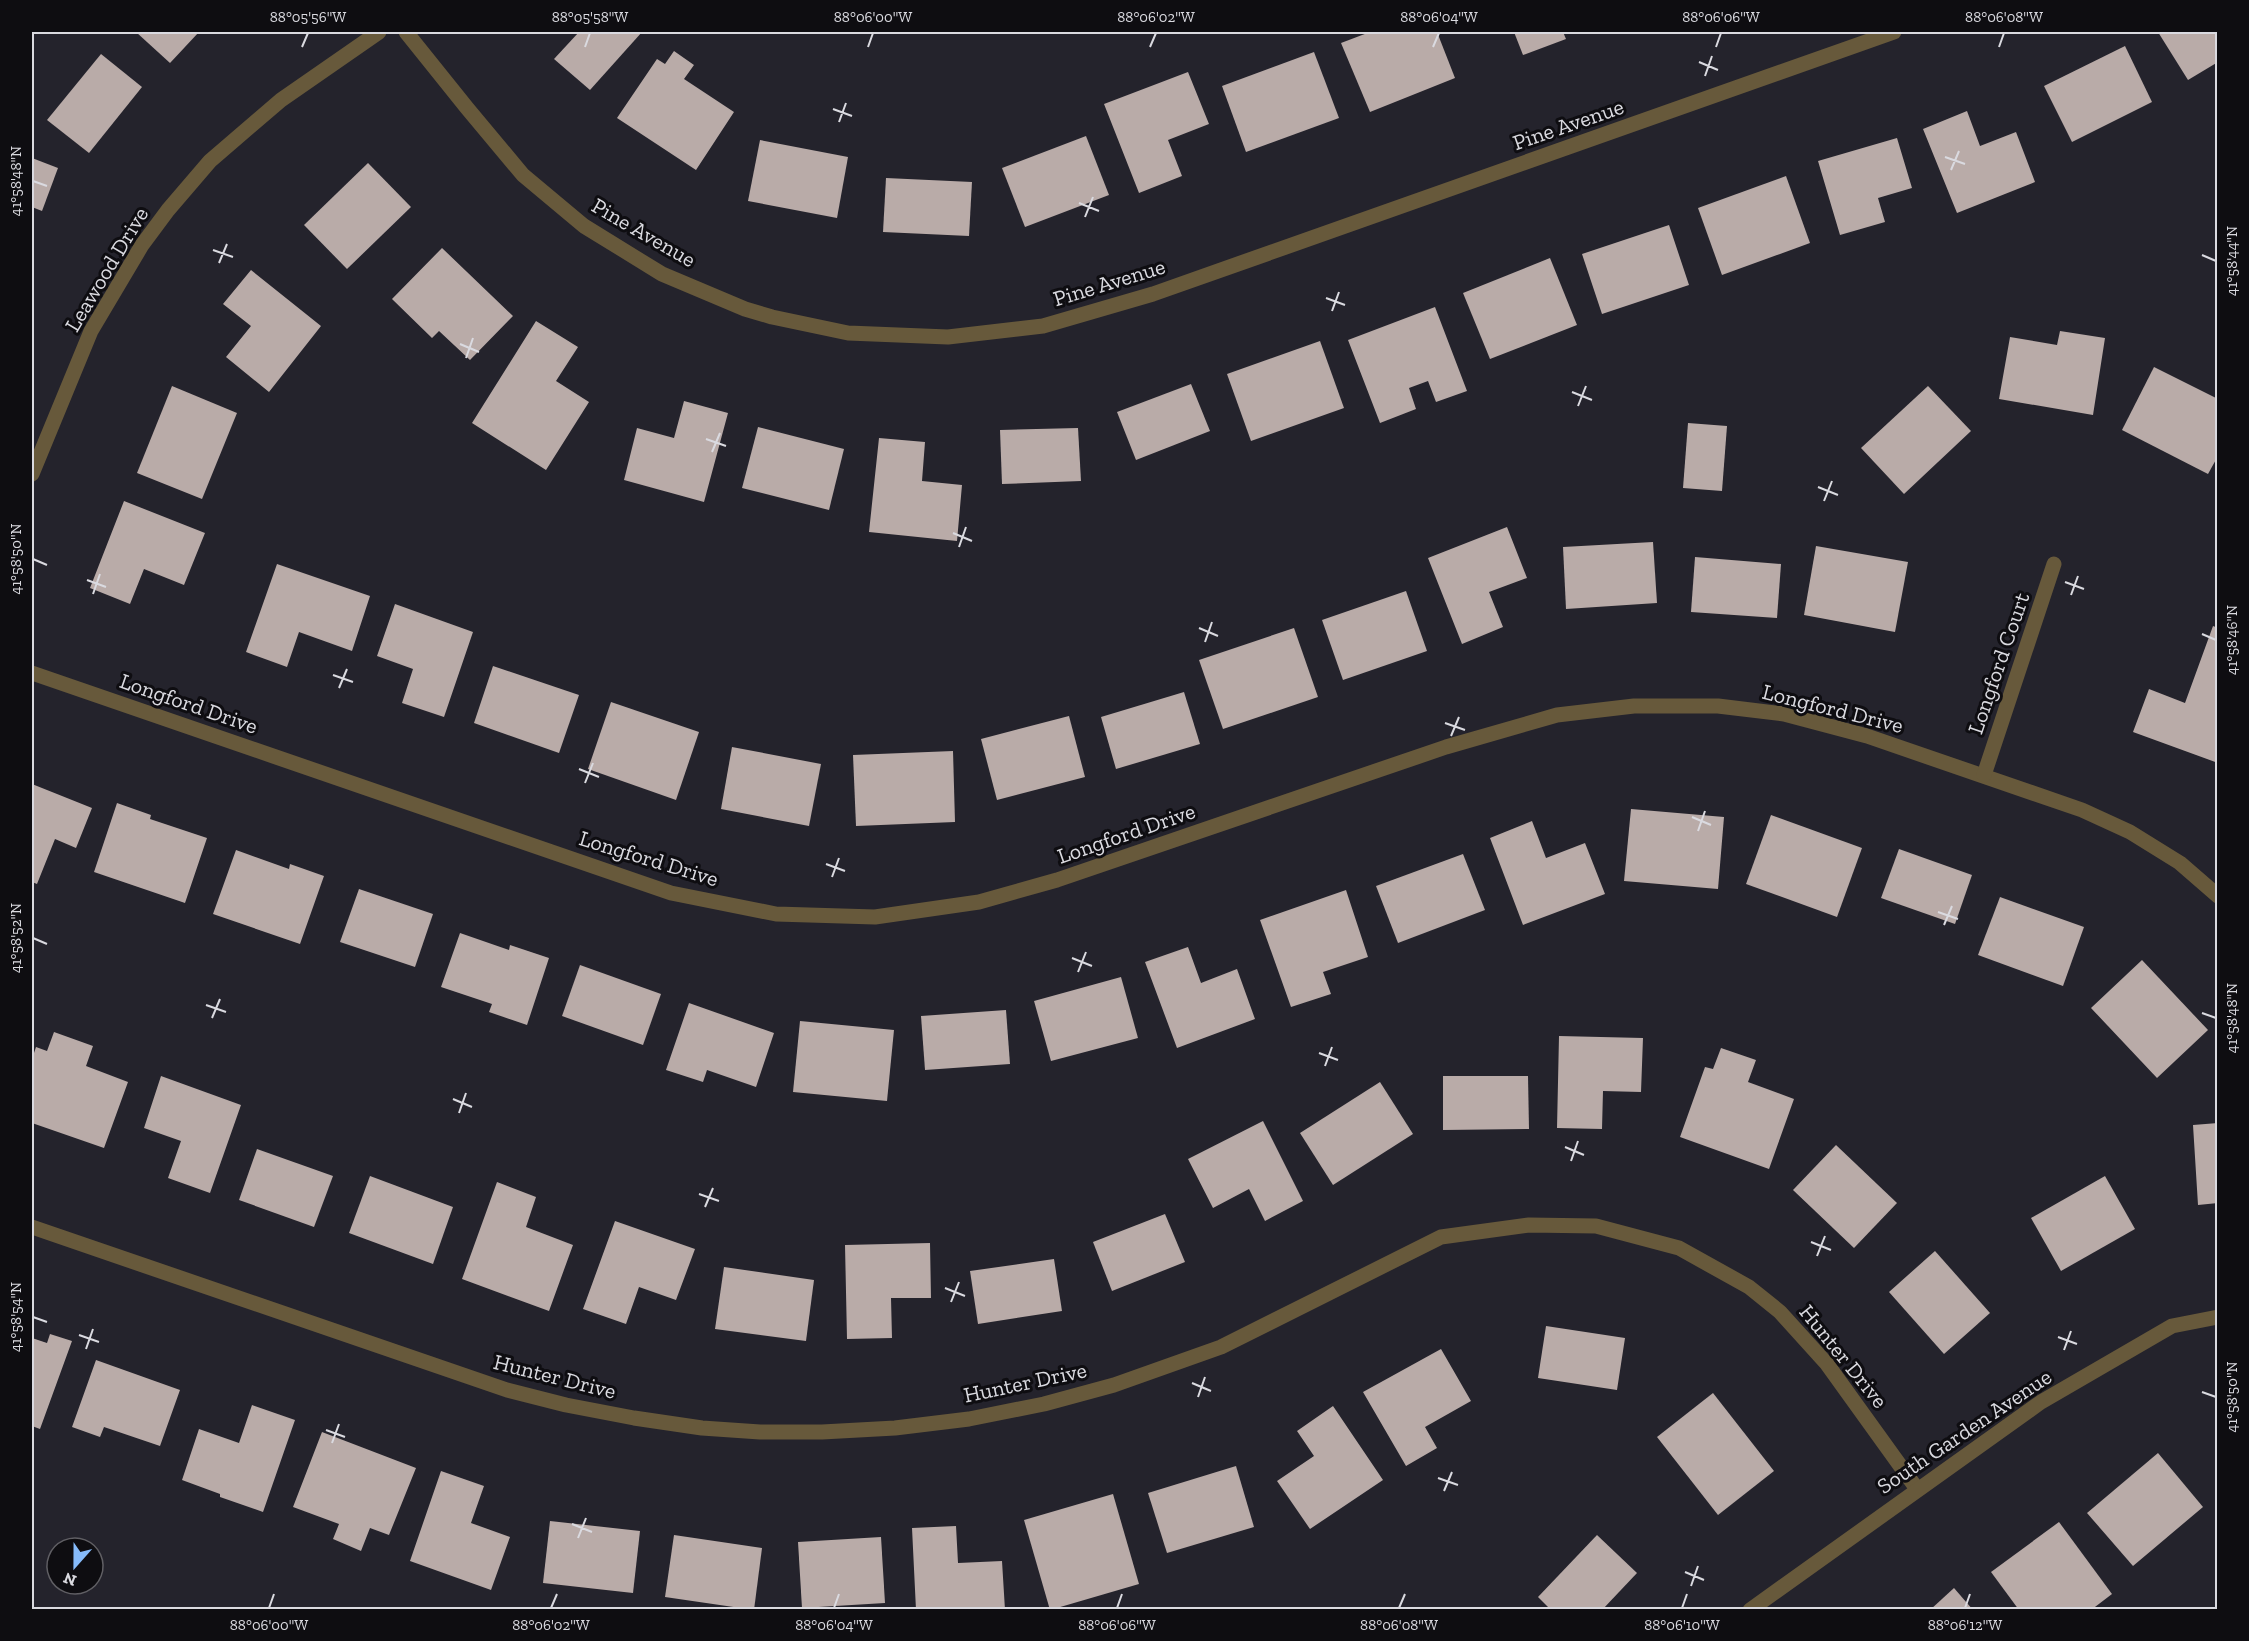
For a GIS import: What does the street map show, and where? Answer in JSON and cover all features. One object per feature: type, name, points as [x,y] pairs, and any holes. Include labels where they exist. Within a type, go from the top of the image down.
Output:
[{"type":"street","name":"Leawood Drive","points":[[32,474],[91,331],[142,245],[168,210],[210,161],[281,100],[379,32]]},
{"type":"street","name":"Pine Avenue","points":[[406,32],[524,175],[584,226],[662,274],[746,309],[783,319],[848,333],[948,338],[1043,326],[1153,294],[1894,32]]},
{"type":"street","name":"Longford Court","points":[[1984,775],[2054,564]]},
{"type":"street","name":"Longford Drive","points":[[32,673],[671,892],[776,914],[875,917],[979,902],[1057,880],[1446,747],[1557,715],[1634,706],[1718,706],[1785,714],[1867,736],[2082,810],[2130,832],[2180,863],[2217,896]]},
{"type":"street","name":"Hunter Drive","points":[[32,1227],[507,1390],[566,1405],[657,1422],[760,1432],[822,1432],[938,1423],[1044,1404],[1114,1385],[1221,1347],[1441,1237],[1529,1225],[1596,1226],[1679,1248],[1749,1287],[1780,1312],[1827,1364],[1917,1489]]},
{"type":"street","name":"South Garden Avenue","points":[[1750,1610],[2041,1402],[2172,1326],[2217,1317]]},
{"type":"building","points":[[136,32],[199,32],[170,63]]},
{"type":"building","points":[[579,32],[642,32],[590,90],[554,59]]},
{"type":"building","points":[[1370,32],[1437,32],[1455,78],[1370,112],[1341,43]]},
{"type":"building","points":[[1514,32],[1563,32],[1566,39],[1523,55]]},
{"type":"building","points":[[2158,32],[2218,32],[2218,62],[2188,80]]},
{"type":"building","points":[[2125,46],[2152,102],[2072,142],[2044,86]]},
{"type":"building","points":[[674,51],[694,65],[684,79],[734,112],[696,170],[617,118],[657,59],[665,64]]},
{"type":"building","points":[[1314,52],[1339,118],[1246,152],[1222,86]]},
{"type":"building","points":[[101,54],[142,87],[89,153],[47,120]]},
{"type":"building","points":[[1188,72],[1209,124],[1168,140],[1182,176],[1139,193],[1104,104]]},
{"type":"building","points":[[1967,111],[1980,146],[2016,132],[2035,182],[1957,213],[1923,129]]},
{"type":"building","points":[[1086,136],[1109,195],[1025,227],[1002,168]]},
{"type":"building","points":[[1897,138],[1912,188],[1878,198],[1885,222],[1840,235],[1818,161]]},
{"type":"building","points":[[760,140],[848,157],[837,218],[748,201]]},
{"type":"building","points":[[32,158],[58,168],[42,211],[32,207]]},
{"type":"building","points":[[368,163],[411,207],[347,269],[304,225]]},
{"type":"building","points":[[1786,176],[1810,243],[1722,275],[1698,208]]},
{"type":"building","points":[[886,178],[972,182],[969,236],[883,232]]},
{"type":"building","points":[[1669,225],[1689,285],[1602,314],[1582,254]]},
{"type":"building","points":[[442,248],[513,316],[470,360],[439,331],[432,338],[392,299]]},
{"type":"building","points":[[1550,258],[1577,325],[1490,359],[1463,293]]},
{"type":"building","points":[[251,270],[321,326],[269,392],[226,357],[251,326],[223,304]]},
{"type":"building","points":[[1435,307],[1467,391],[1436,402],[1428,381],[1409,388],[1416,409],[1380,423],[1348,340]]},
{"type":"building","points":[[536,321],[578,347],[556,381],[589,402],[546,470],[472,423]]},
{"type":"building","points":[[2060,331],[2105,338],[2093,415],[1999,399],[2010,337],[2057,345]]},
{"type":"building","points":[[1320,341],[1344,408],[1251,441],[1227,374]]},
{"type":"building","points":[[2154,367],[2218,399],[2218,456],[2208,474],[2122,430]]},
{"type":"building","points":[[1191,384],[1210,431],[1136,460],[1117,412]]},
{"type":"building","points":[[172,386],[237,413],[202,499],[137,473]]},
{"type":"building","points":[[1928,386],[1971,431],[1904,494],[1861,448]]},
{"type":"building","points":[[684,401],[728,413],[704,502],[624,480],[637,428],[674,438]]},
{"type":"building","points":[[1688,423],[1727,426],[1722,491],[1683,488]]},
{"type":"building","points":[[758,427],[844,449],[829,510],[742,488]]},
{"type":"building","points":[[1078,428],[1081,481],[1002,484],[1000,430]]},
{"type":"building","points":[[879,438],[925,442],[922,481],[962,485],[957,541],[869,532]]},
{"type":"building","points":[[124,501],[205,533],[184,585],[144,569],[130,604],[90,588]]},
{"type":"building","points":[[1507,527],[1527,578],[1489,592],[1503,627],[1462,644],[1428,558]]},
{"type":"building","points":[[1653,542],[1657,603],[1566,609],[1563,547]]},
{"type":"building","points":[[1816,546],[1908,562],[1895,632],[1804,615]]},
{"type":"building","points":[[1695,557],[1781,564],[1777,618],[1691,612]]},
{"type":"building","points":[[277,564],[370,596],[352,651],[299,632],[287,667],[246,652]]},
{"type":"building","points":[[1406,591],[1427,651],[1343,680],[1322,620]]},
{"type":"building","points":[[395,604],[473,632],[444,717],[402,703],[413,669],[377,656]]},
{"type":"building","points":[[2213,626],[2218,628],[2218,763],[2133,732],[2149,689],[2185,703]]},
{"type":"building","points":[[1294,628],[1318,697],[1223,729],[1199,660]]},
{"type":"building","points":[[493,666],[579,695],[559,753],[474,723]]},
{"type":"building","points":[[1184,692],[1200,744],[1116,769],[1101,717]]},
{"type":"building","points":[[611,702],[699,732],[676,800],[588,769]]},
{"type":"building","points":[[1069,716],[1085,777],[997,800],[981,739]]},
{"type":"building","points":[[732,747],[821,764],[809,826],[721,809]]},
{"type":"building","points":[[953,751],[955,822],[856,826],[853,755]]},
{"type":"building","points":[[32,784],[92,808],[76,848],[55,839],[37,884],[32,882]]},
{"type":"building","points":[[117,803],[151,815],[150,819],[207,838],[185,903],[94,872]]},
{"type":"building","points":[[1631,809],[1724,817],[1718,889],[1624,881]]},
{"type":"building","points":[[1771,815],[1862,848],[1837,917],[1746,884]]},
{"type":"building","points":[[1532,821],[1546,858],[1585,843],[1605,894],[1523,925],[1490,838]]},
{"type":"building","points":[[1899,849],[1972,875],[1955,924],[1881,898]]},
{"type":"building","points":[[236,850],[289,869],[290,864],[324,876],[300,944],[213,914]]},
{"type":"building","points":[[1463,854],[1485,910],[1398,943],[1376,886]]},
{"type":"building","points":[[359,889],[433,914],[415,967],[340,942]]},
{"type":"building","points":[[1346,890],[1368,957],[1323,972],[1331,994],[1291,1007],[1260,920]]},
{"type":"building","points":[[2000,897],[2084,927],[2063,986],[1978,955]]},
{"type":"building","points":[[460,933],[509,950],[510,945],[549,958],[527,1025],[489,1012],[492,1004],[441,987]]},
{"type":"building","points":[[1188,947],[1201,983],[1237,969],[1255,1019],[1177,1048],[1145,962]]},
{"type":"building","points":[[2142,960],[2208,1030],[2157,1078],[2091,1008]]},
{"type":"building","points":[[580,965],[661,994],[643,1045],[562,1016]]},
{"type":"building","points":[[1121,977],[1138,1038],[1051,1061],[1034,1001]]},
{"type":"building","points":[[689,1003],[774,1033],[756,1087],[707,1070],[703,1082],[666,1070]]},
{"type":"building","points":[[1006,1010],[1010,1064],[925,1070],[921,1016]]},
{"type":"building","points":[[800,1021],[894,1030],[887,1101],[793,1092]]},
{"type":"building","points":[[54,1032],[93,1046],[86,1066],[128,1082],[104,1148],[32,1123],[32,1059],[36,1047],[47,1051]]},
{"type":"building","points":[[1559,1036],[1643,1038],[1641,1092],[1603,1091],[1602,1129],[1557,1128]]},
{"type":"building","points":[[1721,1048],[1756,1060],[1748,1082],[1794,1099],[1769,1169],[1680,1137],[1705,1067],[1713,1069]]},
{"type":"building","points":[[161,1076],[241,1105],[210,1193],[168,1178],[181,1141],[144,1128]]},
{"type":"building","points":[[1443,1076],[1528,1076],[1529,1129],[1443,1130]]},
{"type":"building","points":[[1380,1082],[1413,1134],[1333,1185],[1300,1133]]},
{"type":"building","points":[[1263,1121],[1303,1201],[1265,1221],[1249,1189],[1213,1208],[1188,1159]]},
{"type":"building","points":[[2218,1123],[2218,1203],[2198,1205],[2193,1125]]},
{"type":"building","points":[[1836,1145],[1897,1203],[1854,1248],[1793,1190]]},
{"type":"building","points":[[257,1149],[333,1176],[314,1227],[239,1200]]},
{"type":"building","points":[[370,1176],[453,1207],[433,1264],[349,1233]]},
{"type":"building","points":[[2105,1176],[2135,1229],[2061,1271],[2031,1218]]},
{"type":"building","points":[[497,1182],[536,1197],[526,1227],[573,1245],[549,1311],[462,1279]]},
{"type":"building","points":[[1165,1214],[1185,1262],[1112,1291],[1093,1242]]},
{"type":"building","points":[[615,1221],[695,1249],[676,1300],[639,1287],[626,1324],[583,1309]]},
{"type":"building","points":[[930,1243],[931,1298],[891,1298],[892,1338],[847,1339],[845,1245]]},
{"type":"building","points":[[1935,1251],[1990,1313],[1944,1354],[1889,1292]]},
{"type":"building","points":[[1054,1259],[1062,1311],[978,1324],[970,1271]]},
{"type":"building","points":[[724,1267],[814,1280],[806,1341],[715,1329]]},
{"type":"building","points":[[1546,1326],[1625,1338],[1617,1390],[1538,1378]]},
{"type":"building","points":[[50,1334],[72,1341],[40,1429],[32,1426],[32,1338],[47,1343]]},
{"type":"building","points":[[1441,1349],[1471,1401],[1425,1427],[1437,1448],[1406,1466],[1363,1392]]},
{"type":"building","points":[[96,1360],[180,1390],[160,1446],[104,1427],[100,1437],[72,1427]]},
{"type":"building","points":[[1713,1393],[1774,1471],[1718,1515],[1657,1437]]},
{"type":"building","points":[[252,1405],[295,1420],[263,1512],[220,1497],[220,1494],[182,1480],[199,1429],[239,1443]]},
{"type":"building","points":[[1333,1406],[1383,1480],[1310,1529],[1277,1481],[1314,1456],[1297,1431]]},
{"type":"building","points":[[322,1432],[416,1468],[389,1535],[370,1528],[361,1551],[333,1539],[339,1524],[293,1507]]},
{"type":"building","points":[[2158,1453],[2203,1507],[2133,1566],[2087,1513]]},
{"type":"building","points":[[1236,1466],[1254,1527],[1167,1553],[1148,1493]]},
{"type":"building","points":[[441,1471],[484,1486],[471,1523],[510,1537],[491,1590],[410,1561]]},
{"type":"building","points":[[1113,1494],[1139,1584],[1050,1610],[1024,1520]]},
{"type":"building","points":[[550,1521],[640,1531],[633,1593],[543,1583]]},
{"type":"building","points":[[2059,1522],[2112,1594],[2091,1610],[2019,1610],[1991,1572]]},
{"type":"building","points":[[956,1526],[958,1563],[1002,1561],[1005,1610],[916,1610],[912,1528]]},
{"type":"building","points":[[674,1535],[762,1548],[754,1610],[665,1597]]},
{"type":"building","points":[[1597,1535],[1637,1573],[1602,1610],[1551,1610],[1538,1597]]},
{"type":"building","points":[[881,1537],[885,1603],[802,1608],[798,1542]]},
{"type":"building","points":[[1954,1588],[1973,1610],[1930,1610]]}]
